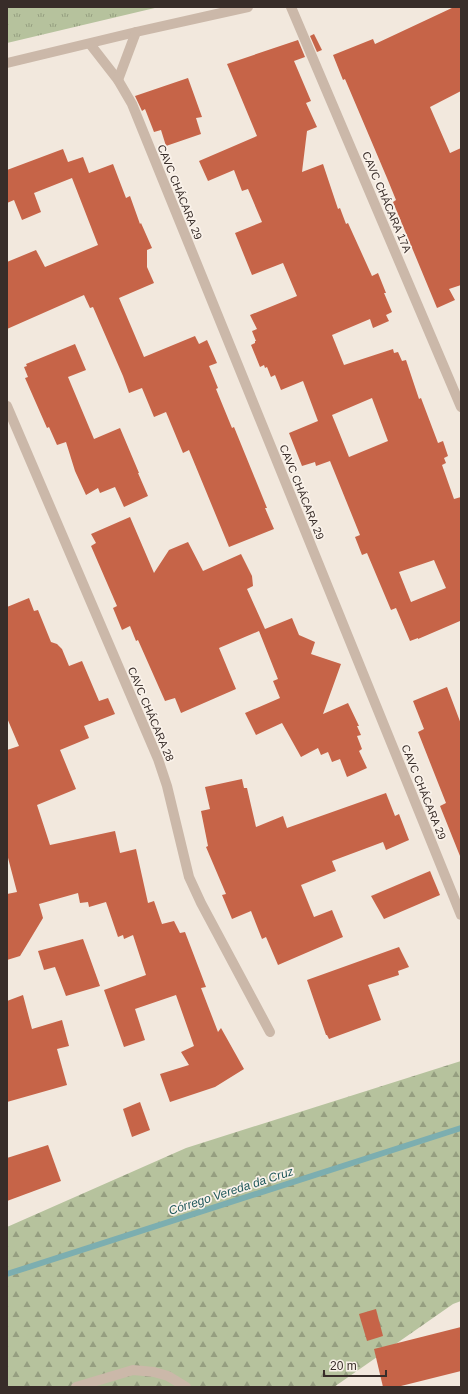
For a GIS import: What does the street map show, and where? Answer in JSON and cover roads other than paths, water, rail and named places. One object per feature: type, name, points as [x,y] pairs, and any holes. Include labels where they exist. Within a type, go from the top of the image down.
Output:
[{"type":"street","points":[[7,64],[136,32],[248,7]]},
{"type":"street","name":"CAVC CHÁCARA 17A","points":[[291,7],[461,407]]},
{"type":"street","points":[[118,80],[136,32]]},
{"type":"street","name":"CAVC CHÁCARA 29","points":[[90,44],[118,80],[132,104],[461,915]]},
{"type":"street","name":"CAVC CHÁCARA 28","points":[[7,406],[158,759],[167,786],[190,877],[201,903],[270,1032]]},
{"type":"street","points":[[76,1387],[133,1370],[154,1372],[168,1376],[186,1387]]},
{"type":"waterway","name":"Córrego Vereda da Cruz","points":[[7,1274],[461,1128]]}]
